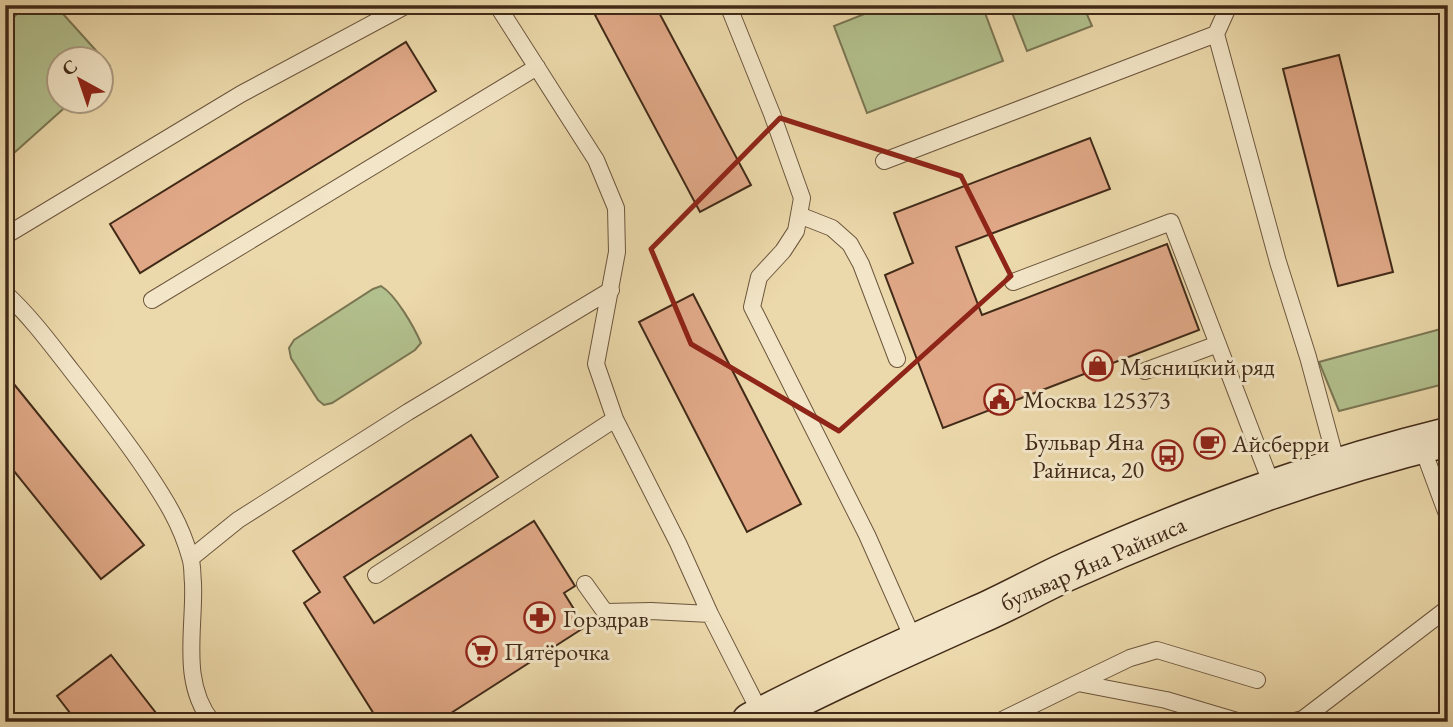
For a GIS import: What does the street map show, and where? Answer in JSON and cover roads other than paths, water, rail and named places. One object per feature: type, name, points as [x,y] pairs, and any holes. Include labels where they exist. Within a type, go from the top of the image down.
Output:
[{"type":"main road","name":"бульвар Яна Райниса","points":[[757,719],[1067,572],[1208,512],[1273,488],[1434,440]]},
{"type":"lane","points":[[5,236],[241,93],[407,5]]},
{"type":"lane","points":[[497,5],[596,160],[616,208],[617,252],[596,364],[615,419],[732,654],[757,719]]},
{"type":"lane","points":[[728,5],[802,198],[796,231],[783,251],[759,277],[752,307],[867,535],[915,643]]},
{"type":"lane","points":[[1229,5],[1216,34],[1338,468]]},
{"type":"lane","points":[[884,161],[1216,34]]},
{"type":"lane","points":[[152,300],[537,67]]},
{"type":"lane","points":[[799,215],[832,228],[850,244],[861,264],[897,359]]},
{"type":"lane","points":[[1013,282],[1171,222],[1273,488]]},
{"type":"lane","points":[[191,558],[238,520],[408,412],[611,290]]},
{"type":"lane","points":[[5,293],[20,307],[130,446],[172,509],[191,558],[194,601],[190,649],[193,679],[204,712],[212,722]]},
{"type":"lane","points":[[1145,371],[1218,344]]},
{"type":"lane","points":[[376,575],[615,419]]},
{"type":"lane","points":[[1434,440],[1448,517]]},
{"type":"lane","points":[[585,584],[605,612],[710,614]]},
{"type":"lane","points":[[1292,722],[1303,719],[1448,608]]},
{"type":"lane","points":[[998,722],[1130,658],[1157,650],[1257,680]]},
{"type":"lane","points":[[1078,683],[1166,699],[1240,722]]},
{"type":"lane","points":[[5,712],[10,722]]},
{"type":"place","name":"Мясницкий ряд","points":[[1097,366]]},
{"type":"place","name":"Москва 125373","points":[[1000,399]]},
{"type":"place","name":"Айсберри","points":[[1209,443]]},
{"type":"place","name":"Бульвар Яна Райниса, 20","points":[[1167,455]]},
{"type":"place","name":"Горздрав","points":[[540,618]]},
{"type":"place","name":"Пятёрочка","points":[[481,651]]}]
